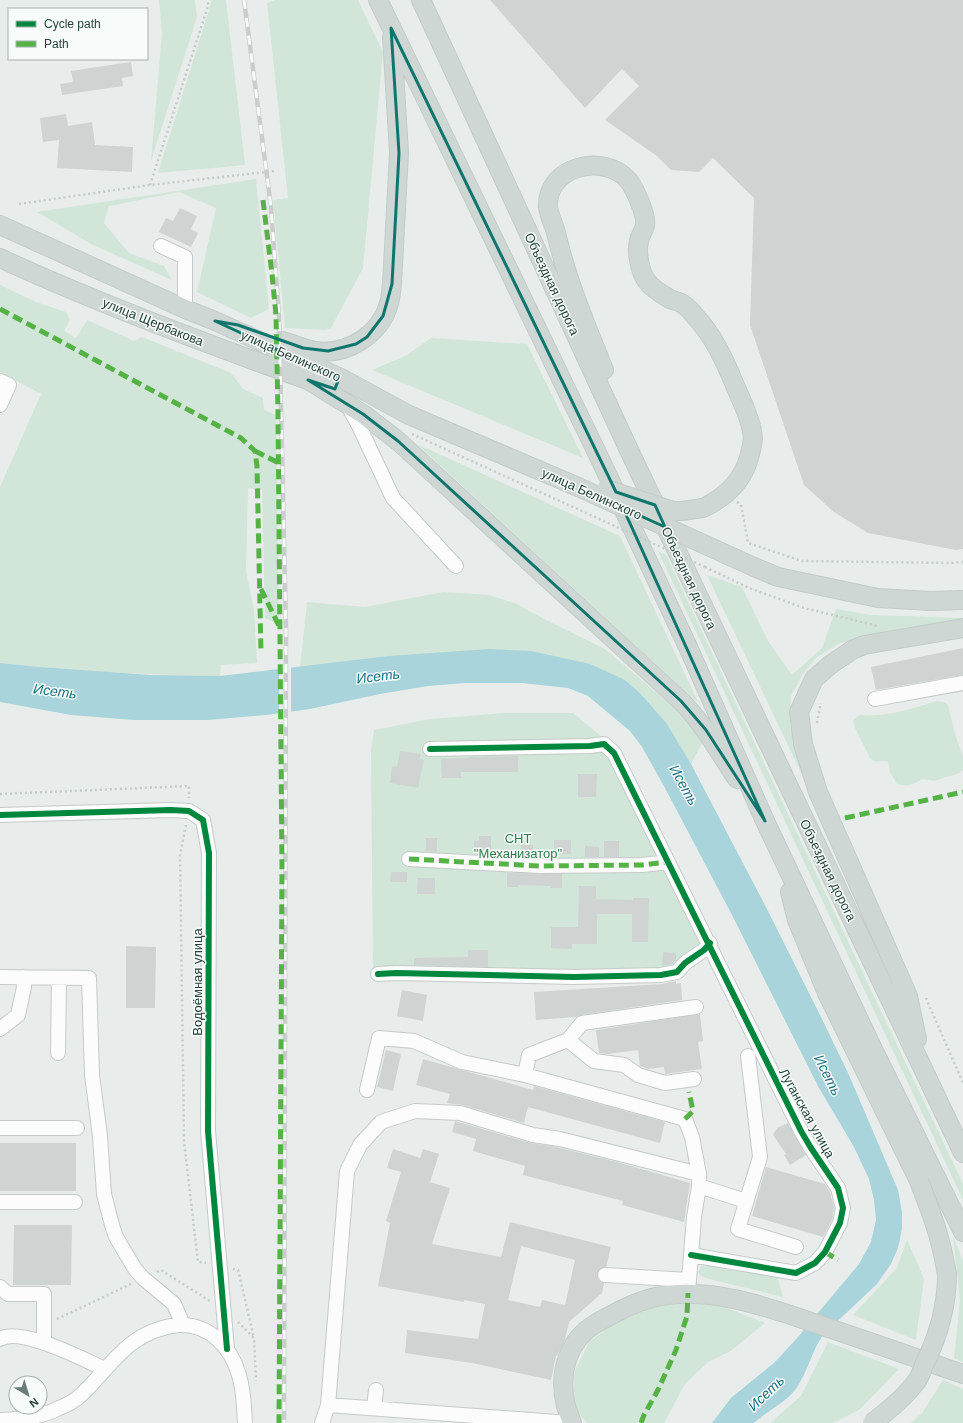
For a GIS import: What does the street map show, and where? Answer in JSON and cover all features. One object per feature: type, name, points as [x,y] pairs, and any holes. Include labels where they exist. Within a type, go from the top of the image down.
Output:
[{"type":"main road","points":[[378,0],[600,459],[688,647],[765,822],[871,1045],[963,1232]]},
{"type":"main road","name":"Объездная дорога","points":[[421,0],[628,448],[933,1087],[963,1153]]},
{"type":"main road","points":[[215,322],[238,325],[304,348],[316,351],[328,351],[340,350],[356,344],[367,337],[383,316],[389,303],[392,284],[399,153],[391,28]]},
{"type":"main road","points":[[576,486],[601,487],[673,511],[703,508],[724,496],[740,479],[748,463],[753,442],[752,431],[730,374],[707,329],[682,303],[660,293],[646,281],[639,259],[639,241],[646,224],[638,196],[628,180],[613,170],[601,165],[584,165],[568,172],[557,180],[550,192],[548,207],[566,269],[614,394],[628,448]]},
{"type":"main road","name":"улица Щербакова","points":[[0,225],[215,322]]},
{"type":"main road","name":"улица Щербакова","points":[[0,258],[28,272],[132,314],[308,380]]},
{"type":"main road","name":"улица Белинского","points":[[215,322],[341,378],[412,422]]},
{"type":"main road","points":[[308,380],[364,414],[398,441],[681,700],[706,730],[765,822]]},
{"type":"main road","name":"улица Белинского","points":[[308,380],[576,486],[778,577],[878,598],[932,601],[963,600]]},
{"type":"main road","points":[[924,1069],[908,996],[818,792],[803,744],[799,712],[814,679],[830,665],[852,650],[864,645],[963,628]]},
{"type":"main road","points":[[782,858],[797,920],[827,993],[919,1181],[941,1244],[947,1274],[940,1323],[935,1342],[917,1380],[905,1395],[886,1413],[872,1423]]},
{"type":"main road","points":[[933,1087],[963,1124]]},
{"type":"main road","points":[[571,1423],[566,1406],[564,1371],[572,1346],[580,1336],[592,1326],[617,1312],[648,1298],[689,1287],[775,1310],[963,1374]]},
{"type":"street","points":[[161,246],[185,257],[185,309]]},
{"type":"street","points":[[0,381],[9,385],[0,405]]},
{"type":"street","points":[[346,403],[359,426],[393,498],[456,566]]},
{"type":"street","points":[[875,699],[963,683]]},
{"type":"street","name":"Луганская улица","points":[[430,749],[590,746],[604,744],[614,753],[710,944],[801,1131],[838,1188],[843,1208],[840,1222],[825,1252],[814,1263],[796,1273],[691,1255]]},
{"type":"street","points":[[0,815],[159,810],[189,811]]},
{"type":"street","name":"Водоёмная улица","points":[[189,811],[203,820],[209,853],[208,1131],[227,1349]]},
{"type":"street","points":[[409,859],[540,866],[642,865],[668,862]]},
{"type":"street","points":[[378,974],[396,973],[574,977],[661,975],[677,972],[685,963],[710,944]]},
{"type":"street","points":[[0,977],[89,978],[92,1075],[100,1136],[104,1194],[112,1225],[116,1237],[135,1270],[174,1304],[183,1325]]},
{"type":"street","points":[[0,1029],[18,1015],[24,987],[23,977]]},
{"type":"street","points":[[58,1053],[59,978]]},
{"type":"street","points":[[525,1074],[529,1055],[568,1040],[582,1023],[696,1007]]},
{"type":"street","points":[[367,1090],[379,1038],[414,1041],[462,1062],[525,1074],[685,1119],[692,1137],[699,1180],[694,1217],[689,1287],[605,1275]]},
{"type":"street","points":[[568,1040],[594,1061],[624,1065],[638,1075],[666,1083],[694,1078]]},
{"type":"street","points":[[748,1056],[760,1157],[738,1229],[796,1247]]},
{"type":"street","points":[[322,1423],[328,1405],[347,1171],[360,1144],[381,1122],[415,1111],[460,1113],[533,1135],[560,1138],[699,1180],[746,1201]]},
{"type":"street","points":[[0,1128],[77,1128]]},
{"type":"street","points":[[0,1202],[75,1202]]},
{"type":"street","points":[[0,1287],[8,1294],[44,1294],[44,1343]]},
{"type":"street","points":[[0,1420],[25,1419],[40,1416],[59,1409],[81,1395],[118,1355],[142,1336],[153,1330],[183,1325],[196,1327],[213,1334],[227,1349],[239,1374],[244,1397],[245,1423]]},
{"type":"street","points":[[1,1336],[22,1336],[44,1343],[105,1370]]},
{"type":"street","points":[[374,1408],[376,1390]]},
{"type":"street","points":[[328,1405],[571,1423]]},
{"type":"path","points":[[150,185],[208,6],[208,0]]},
{"type":"path","points":[[19,204],[150,185],[275,171]]},
{"type":"path","points":[[412,422],[749,588],[804,608],[883,627]]},
{"type":"path","points":[[741,505],[748,543],[802,561],[963,562]]},
{"type":"path","points":[[817,725],[822,701]]},
{"type":"path","points":[[0,794],[189,786],[189,811],[180,855],[184,1141],[198,1262],[238,1270],[254,1338]]},
{"type":"highlighted area","points":[[391,28],[616,492],[655,505],[665,527],[623,508],[765,821],[706,730],[681,701],[398,441],[363,414],[308,380],[335,389],[339,378],[215,321],[238,325],[303,348],[328,351],[356,344],[367,337],[383,316],[392,284],[399,153]]},
{"type":"green space","points":[[159,0],[195,0],[197,17],[151,161],[162,33]]},
{"type":"green space","points":[[212,0],[226,0],[245,165],[158,173]]},
{"type":"green space","points":[[275,0],[358,0],[383,52],[363,268],[331,328],[325,330],[285,328],[273,200],[288,198],[267,3]]},
{"type":"green space","points":[[256,179],[269,309],[251,318],[197,292],[216,208],[179,192],[109,206],[104,223],[129,253],[164,266],[172,280],[93,245],[37,212]]},
{"type":"green space","points":[[0,285],[36,302],[66,312],[70,320],[64,331],[76,338],[87,320],[134,341],[142,337],[231,373],[243,389],[263,398],[264,410],[276,415],[279,625],[265,618],[262,490],[248,488],[246,571],[254,610],[257,663],[221,665],[220,676],[110,672],[0,663],[0,487],[41,394],[0,372]]},
{"type":"green space","points":[[431,338],[527,344],[583,458],[372,370],[407,355]]},
{"type":"green space","points":[[417,444],[620,536],[699,704]]},
{"type":"green space","points":[[658,551],[666,555],[957,1171],[963,1184],[963,1200]]},
{"type":"green space","points":[[707,575],[742,587],[768,641],[792,675],[822,648],[836,609],[871,615],[963,619],[840,643],[817,657],[803,674],[791,696],[790,723],[794,742],[813,798]]},
{"type":"green space","points":[[443,592],[489,595],[517,604],[605,649],[683,715],[703,741],[691,764],[655,710],[640,693],[625,680],[428,654],[388,656],[300,667],[307,602],[365,607]]},
{"type":"green space","points":[[937,701],[944,702],[948,705],[956,737],[963,756],[963,770],[960,773],[934,781],[922,779],[910,785],[897,784],[890,772],[888,762],[876,762],[870,758],[855,728],[853,720],[860,715],[890,714]]},
{"type":"green space","name":"СНТ \"Механизатор\"","points":[[505,713],[573,713],[620,752],[704,950],[675,978],[373,976],[371,750],[374,730],[430,719]]},
{"type":"green space","points":[[953,1236],[963,1261],[963,1362],[954,1358],[960,1301]]},
{"type":"green space","points":[[907,1239],[924,1279],[916,1340],[853,1315],[897,1268]]},
{"type":"green space","points":[[716,1265],[777,1276],[783,1297],[705,1278],[698,1273],[701,1266]]},
{"type":"green space","points":[[678,1303],[719,1305],[765,1323],[731,1351],[708,1362],[685,1384],[664,1423],[587,1423],[577,1411],[572,1393],[574,1373],[589,1342],[613,1324],[642,1309]]},
{"type":"green space","points":[[828,1342],[899,1369],[859,1410],[833,1423],[770,1423],[801,1396]]},
{"type":"green space","points":[[943,1380],[963,1389],[963,1423],[911,1423],[922,1413]]},
{"type":"water","name":"Исеть","points":[[489,649],[531,651],[590,664],[625,680],[640,693],[667,724],[691,764],[768,911],[821,1017],[849,1075],[898,1190],[902,1212],[902,1229],[898,1248],[891,1264],[877,1284],[824,1334],[803,1376],[791,1395],[754,1423],[712,1423],[731,1398],[775,1362],[859,1264],[871,1242],[876,1220],[874,1200],[869,1179],[854,1147],[819,1088],[733,917],[665,788],[642,747],[630,731],[588,696],[568,688],[522,683],[465,683],[428,686],[380,694],[310,709],[266,715],[208,720],[134,720],[71,715],[0,702],[0,663],[151,675],[220,676],[388,656]]},
{"type":"pier","points":[[291,666],[291,713],[279,715],[279,667]]},
{"type":"building","points":[[490,0],[963,0],[963,549],[956,550],[868,533],[834,512],[804,485],[750,325],[754,198],[713,158],[699,172],[671,170],[657,156],[605,120],[639,86],[622,69],[585,108]]},
{"type":"building","points":[[131,62],[133,76],[122,78],[123,86],[62,95],[60,84],[73,82],[71,71]]},
{"type":"building","points":[[66,114],[68,126],[92,122],[95,145],[133,147],[132,172],[57,168],[59,140],[43,142],[40,118]]},
{"type":"building","points":[[180,208],[197,216],[191,229],[198,233],[191,247],[159,232],[166,218],[173,221]]},
{"type":"building","points":[[963,648],[963,675],[876,690],[871,667]]},
{"type":"building","points":[[400,751],[420,754],[420,759],[424,760],[418,788],[390,783],[392,766],[397,767]]},
{"type":"building","points":[[518,756],[518,772],[461,772],[461,778],[442,778],[441,759]]},
{"type":"building","points":[[578,774],[597,774],[596,797],[578,797]]},
{"type":"building","points":[[479,836],[491,836],[491,855],[474,854],[474,841],[479,841]]},
{"type":"building","points":[[426,838],[437,838],[437,852],[426,851]]},
{"type":"building","points":[[554,840],[571,840],[571,854],[554,854]]},
{"type":"building","points":[[604,841],[619,841],[619,857],[604,857]]},
{"type":"building","points":[[521,845],[533,845],[533,857],[521,856]]},
{"type":"building","points":[[585,846],[599,847],[599,857],[585,857]]},
{"type":"building","points":[[391,872],[407,872],[407,882],[390,882]]},
{"type":"building","points":[[507,873],[562,874],[562,888],[518,885],[518,887],[507,887]]},
{"type":"building","points":[[418,878],[435,878],[435,894],[417,894]]},
{"type":"building","points":[[579,886],[596,886],[596,899],[633,900],[633,898],[649,898],[648,942],[632,942],[632,914],[597,914],[597,944],[572,944],[572,949],[551,948],[551,927],[578,927]]},
{"type":"building","points":[[126,946],[156,947],[155,1008],[126,1008]]},
{"type":"building","points":[[468,950],[488,950],[488,967],[414,965],[414,958],[468,957]]},
{"type":"building","points":[[663,952],[676,953],[676,960],[673,964],[662,966]]},
{"type":"building","points":[[676,981],[676,984],[681,983],[682,1000],[576,1017],[536,1020],[534,992],[662,984]]},
{"type":"building","points":[[402,990],[427,995],[423,1021],[397,1016]]},
{"type":"building","points":[[700,1014],[703,1041],[698,1042],[702,1069],[665,1074],[664,1067],[648,1069],[640,1066],[638,1050],[608,1054],[599,1053],[596,1030]]},
{"type":"building","points":[[386,1050],[401,1054],[393,1091],[377,1087]]},
{"type":"building","points":[[423,1059],[533,1090],[534,1086],[665,1122],[660,1143],[528,1107],[524,1123],[462,1105],[447,1103],[450,1094],[416,1085]]},
{"type":"building","points":[[455,1121],[531,1143],[552,1146],[617,1162],[690,1183],[684,1222],[622,1205],[623,1201],[523,1175],[525,1166],[473,1151],[476,1139],[452,1132]]},
{"type":"building","points":[[788,1123],[806,1155],[790,1165],[784,1155],[786,1154],[773,1135],[777,1128]]},
{"type":"building","points":[[0,1143],[76,1143],[76,1191],[0,1191]]},
{"type":"building","points":[[393,1149],[420,1158],[423,1149],[439,1154],[430,1182],[450,1188],[432,1244],[501,1257],[510,1222],[611,1247],[606,1267],[601,1268],[597,1274],[598,1279],[604,1283],[602,1293],[569,1322],[565,1340],[556,1356],[551,1380],[472,1363],[405,1353],[407,1330],[478,1339],[485,1304],[464,1300],[464,1302],[378,1286],[390,1223],[386,1221],[401,1172],[387,1168]],"holes":[[[521,1246],[575,1260],[565,1305],[542,1300],[540,1307],[508,1300]]]},
{"type":"building","points":[[766,1167],[825,1184],[830,1192],[834,1208],[832,1220],[823,1237],[752,1216]]},
{"type":"building","points":[[14,1225],[72,1225],[71,1285],[13,1285]]},
{"type":"railway","points":[[244,0],[271,207],[279,316],[286,630],[284,1423]]},
{"type":"marked path","points":[[263,200],[276,315],[278,412],[282,866],[279,1423]]},
{"type":"marked path","points":[[0,309],[241,438],[255,451],[257,466],[261,653]]},
{"type":"marked path","points":[[255,451],[279,463]]},
{"type":"marked path","points":[[261,589],[280,628]]},
{"type":"marked path","points":[[845,818],[963,792]]},
{"type":"marked path","points":[[409,859],[540,866],[642,865],[668,862]]},
{"type":"marked path","points":[[685,1119],[693,1111],[689,1092]]},
{"type":"marked path","points":[[825,1252],[838,1260]]},
{"type":"marked path","points":[[641,1423],[676,1350],[687,1316],[688,1293]]},
{"type":"cycle path","points":[[430,749],[590,746],[604,744],[614,753],[801,1131],[838,1188],[843,1208],[840,1223],[825,1252],[815,1263],[796,1273],[691,1255]]},
{"type":"cycle path","points":[[0,815],[171,810],[189,811],[203,820],[209,853],[208,1131],[227,1349]]},
{"type":"cycle path","points":[[378,974],[396,973],[574,977],[661,975],[677,972],[685,963],[704,950],[710,943]]}]
